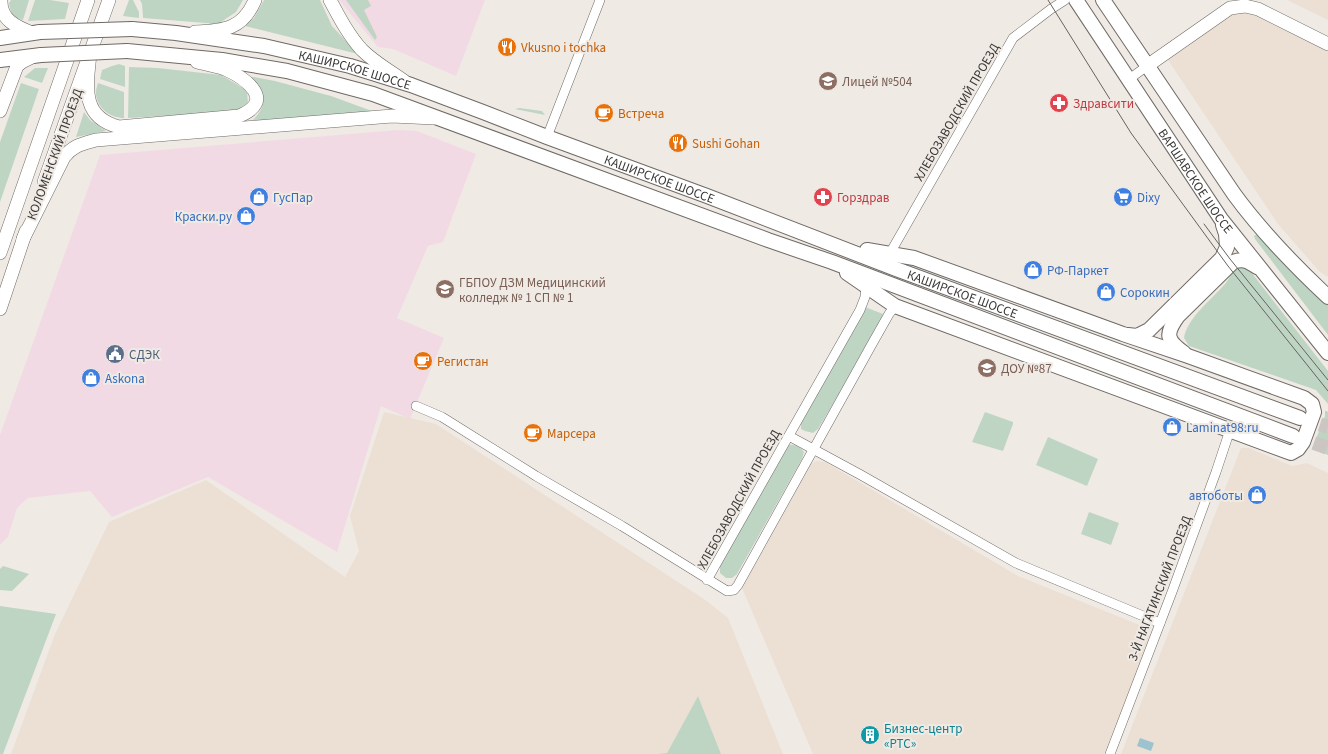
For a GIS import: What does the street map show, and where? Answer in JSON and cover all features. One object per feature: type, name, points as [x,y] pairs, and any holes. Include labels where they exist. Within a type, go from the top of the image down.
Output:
[{"type":"main road","points":[[1,0],[0,5],[2,12],[10,23],[36,33]]},
{"type":"main road","name":"КОЛОМЕНСКИЙ ПРОЕЗД","points":[[0,253],[88,0]]},
{"type":"main road","name":"КОЛОМЕНСКИЙ ПРОЕЗД","points":[[0,309],[23,239],[109,0]]},
{"type":"main road","points":[[176,33],[216,31],[229,28],[239,23],[246,16],[255,0]]},
{"type":"main road","points":[[330,0],[342,22],[362,49],[411,86]]},
{"type":"main road","name":"ВАРШАВСКОЕ ШОССЕ","points":[[1076,0],[1221,219],[1260,270],[1328,353]]},
{"type":"main road","name":"ВАРШАВСКОЕ ШОССЕ","points":[[1103,0],[1248,213],[1312,282],[1328,297]]},
{"type":"main road","points":[[1147,66],[1230,8],[1246,6],[1258,9],[1328,44]]},
{"type":"main road","name":"КАШИРСКОЕ ШОССЕ","points":[[0,38],[36,33],[132,29],[176,33],[264,46],[350,66],[411,86],[707,196],[896,269],[1300,418]]},
{"type":"main road","name":"КАШИРСКОЕ ШОССЕ","points":[[0,60],[38,55],[127,51],[222,60],[287,71],[373,94],[768,240],[832,262],[1293,436]]},
{"type":"main road","points":[[90,54],[87,91],[91,107],[97,116],[109,124],[119,127],[239,116],[248,113],[254,108],[257,101],[257,95],[254,88],[242,78],[224,69],[170,55]]},
{"type":"main road","points":[[0,111],[17,66],[22,62],[38,55]]},
{"type":"main road","points":[[23,239],[64,157],[76,146],[96,140],[392,116],[442,119]]},
{"type":"main road","points":[[1123,334],[1137,336],[1149,330],[1218,263],[1227,247],[1226,234],[1221,219]]},
{"type":"main road","points":[[832,244],[889,255],[914,258],[1304,398],[1312,404],[1314,412],[1298,449],[1290,453],[895,306],[832,262]]},
{"type":"main road","points":[[1188,356],[1172,344],[1169,336],[1171,326],[1178,316],[1233,262],[1238,260],[1247,260],[1260,270]]},
{"type":"street","points":[[547,137],[600,0]]},
{"type":"street","name":"ХЛЕБОЗАВОДСКИЙ ПРОЕЗД","points":[[889,255],[1013,38],[1065,0]]},
{"type":"street","points":[[1128,80],[1147,66]]},
{"type":"street","name":"ХЛЕБОЗАВОДСКИЙ ПРОЕЗД","points":[[866,287],[865,297],[860,310],[707,580],[727,591],[734,590],[738,585],[895,306]]},
{"type":"street","points":[[416,406],[442,417],[707,580]]},
{"type":"street","name":"3-Й НАГАТИНСКИЙ ПРОЕЗД","points":[[1110,754],[1216,472],[1230,430]]},
{"type":"street","points":[[789,436],[1016,563],[1160,623]]},
{"type":"shaded area","points":[[339,0],[485,0],[456,76],[393,49],[378,47]]},
{"type":"shaded area","points":[[1287,0],[1328,0],[1328,20]]},
{"type":"shaded area","points":[[1242,10],[1255,14],[1328,51],[1328,277],[1320,272],[1278,224],[1166,57],[1230,12]]},
{"type":"shaded area","points":[[398,130],[417,131],[476,154],[443,242],[428,246],[397,318],[444,338],[410,419],[381,406],[337,552],[208,477],[112,517],[90,491],[28,498],[17,508],[8,537],[0,545],[0,435],[100,155]]},
{"type":"shaded area","points":[[384,412],[436,424],[704,599],[728,618],[783,754],[721,754],[698,696],[667,753],[657,754],[11,754],[55,634],[109,522],[206,480],[345,577],[359,551],[350,516]]},
{"type":"shaded area","points":[[1241,448],[1249,448],[1292,466],[1307,463],[1328,473],[1328,754],[1121,754]]},
{"type":"shaded area","points":[[816,461],[825,462],[1018,576],[1142,626],[1148,631],[1150,639],[1104,754],[813,754],[742,588],[811,464]]},
{"type":"green space","points":[[11,0],[29,0],[23,20],[16,18],[10,10],[9,3]]},
{"type":"green space","points":[[35,0],[50,0],[69,3],[65,19],[28,21]]},
{"type":"green space","points":[[129,0],[133,0],[139,12],[139,18],[123,16]]},
{"type":"green space","points":[[140,0],[243,0],[236,12],[218,24],[143,18],[142,4]]},
{"type":"green space","points":[[264,0],[320,0],[332,26],[358,54],[245,26],[254,18]]},
{"type":"green space","points":[[346,0],[368,0],[371,6],[364,10],[377,37],[375,40]]},
{"type":"green space","points":[[119,64],[125,66],[125,87],[100,79],[102,70]]},
{"type":"green space","points":[[129,67],[158,68],[221,75],[243,88],[247,93],[248,102],[246,106],[236,112],[128,118]]},
{"type":"green space","points":[[35,68],[48,68],[42,83],[24,77]]},
{"type":"green space","points":[[248,77],[275,81],[331,96],[372,111],[251,122],[261,109],[263,100],[258,90]]},
{"type":"green space","points":[[21,83],[39,89],[0,202],[0,142]]},
{"type":"green space","points":[[98,83],[124,92],[124,118],[119,118],[106,112],[99,104],[96,94]]},
{"type":"green space","points":[[519,108],[542,111],[545,115],[515,109]]},
{"type":"green space","points":[[84,112],[90,120],[106,131],[76,137]]},
{"type":"green space","points":[[1258,233],[1328,302],[1328,335],[1255,239],[1254,236]]},
{"type":"green space","points":[[1243,266],[1251,272],[1328,371],[1328,404],[1316,390],[1189,346],[1184,338],[1190,323],[1195,316],[1225,284],[1235,268]]},
{"type":"green space","points":[[865,307],[883,314],[881,323],[818,429],[813,433],[801,429],[801,421]]},
{"type":"green space","points":[[1325,411],[1328,412],[1328,455],[1312,449],[1325,416]]},
{"type":"green space","points":[[985,412],[1013,422],[1003,451],[972,442]]},
{"type":"green space","points":[[1048,437],[1098,459],[1087,486],[1036,465]]},
{"type":"green space","points":[[795,445],[804,452],[802,459],[737,574],[732,578],[726,578],[720,573],[720,563],[787,446]]},
{"type":"green space","points":[[1089,512],[1119,523],[1111,545],[1081,534]]},
{"type":"green space","points":[[3,566],[29,574],[12,591],[0,590],[0,569]]},
{"type":"green space","points":[[0,606],[56,614],[3,754],[0,754]]},
{"type":"green space","points":[[698,696],[721,754],[657,754],[667,753]]},
{"type":"water","points":[[1140,738],[1154,743],[1151,751],[1137,746]]},
{"type":"tunnel","points":[[1300,418],[1328,427]]},
{"type":"tunnel","points":[[1294,436],[1328,448]]},
{"type":"tram line","points":[[1048,0],[1131,133],[1228,266],[1328,391]]},
{"type":"tram line","points":[[1204,224],[1230,259],[1328,380]]},
{"type":"place","name":"Vkusno i tochka","points":[[507,47]]},
{"type":"place","name":"Лицей №504","points":[[828,81]]},
{"type":"place","name":"Здравсити","points":[[1059,103]]},
{"type":"place","name":"Встреча","points":[[604,113]]},
{"type":"place","name":"Sushi Gohan","points":[[678,143]]},
{"type":"place","name":"ГусПар","points":[[259,197]]},
{"type":"place","name":"Горздрав","points":[[823,197]]},
{"type":"place","name":"Dixy","points":[[1123,197]]},
{"type":"place","name":"Краски.ру","points":[[246,216]]},
{"type":"place","name":"РФ-Паркет","points":[[1033,270]]},
{"type":"place","name":"ГБПОУ ДЗМ Медицинский колледж № 1 СП № 1","points":[[445,289]]},
{"type":"place","name":"Сорокин","points":[[1106,292]]},
{"type":"place","name":"СДЭК","points":[[115,354]]},
{"type":"place","name":"Регистан","points":[[423,361]]},
{"type":"place","name":"ДОУ №87","points":[[987,368]]},
{"type":"place","name":"Askona","points":[[91,378]]},
{"type":"place","name":"Laminat98.ru","points":[[1172,427]]},
{"type":"place","name":"Марсера","points":[[533,433]]},
{"type":"place","name":"автоботы","points":[[1257,495]]},
{"type":"place","name":"Бизнес-центр «РТС»","points":[[870,735]]}]
